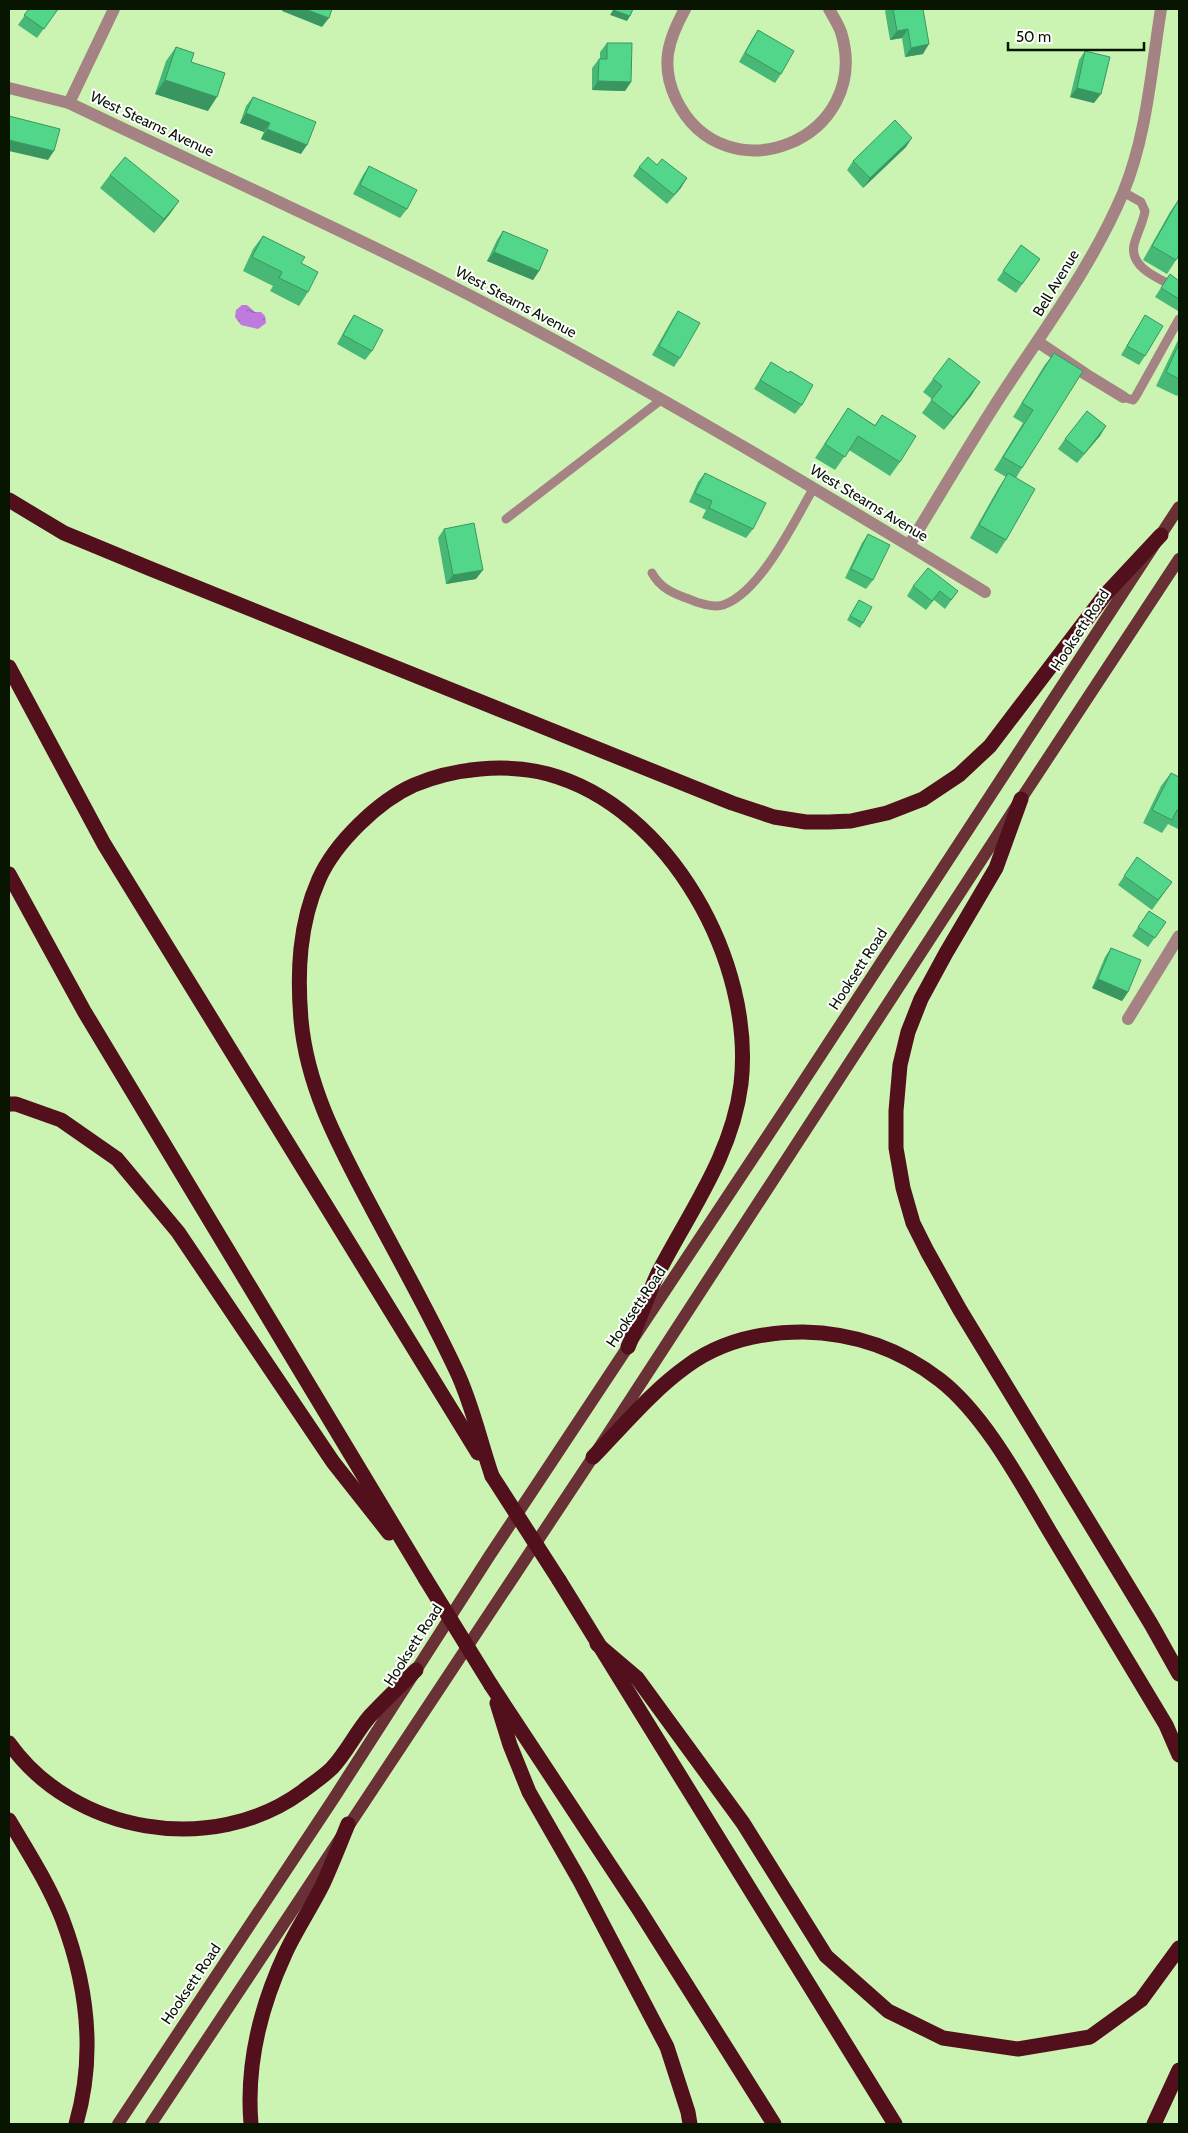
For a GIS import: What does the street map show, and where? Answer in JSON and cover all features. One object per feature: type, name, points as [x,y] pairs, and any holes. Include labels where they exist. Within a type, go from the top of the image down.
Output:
[{"type":"highway","points":[[9,500],[64,533],[151,569],[732,803],[774,817],[806,822],[850,821],[887,813],[923,799],[960,775],[990,746],[1105,595],[1161,535]]},
{"type":"highway","points":[[9,667],[104,844],[492,1476],[559,1580],[896,2124]]},
{"type":"highway","points":[[492,1476],[458,1373],[343,1154],[322,1107],[308,1062],[302,1023],[299,984],[300,948],[307,912],[320,878],[335,852],[358,825],[385,804],[413,786],[477,769],[513,770],[547,774],[576,785],[627,816],[652,840],[680,871],[715,930],[736,994],[741,1028],[740,1086],[729,1134],[719,1162],[657,1276],[628,1348]]},
{"type":"highway","points":[[1021,799],[996,868],[921,999],[908,1032],[900,1065],[896,1111],[896,1148],[903,1188],[913,1223],[960,1310],[1151,1624],[1179,1674]]},
{"type":"highway","points":[[9,874],[84,1012],[425,1578],[491,1685],[638,1908],[774,2124]]},
{"type":"highway","points":[[9,1104],[16,1104],[61,1120],[117,1159],[178,1232],[333,1462],[425,1578]]},
{"type":"highway","points":[[593,1457],[655,1393],[688,1365],[715,1350],[748,1338],[781,1332],[851,1337],[883,1347],[914,1362],[941,1380],[965,1403],[989,1434],[1037,1510],[1166,1725],[1179,1755]]},
{"type":"highway","points":[[597,1644],[637,1678],[743,1823],[826,1956],[888,2011],[944,2038],[1018,2049],[1090,2037],[1140,2000],[1179,1948]]},
{"type":"highway","points":[[9,1743],[20,1758],[55,1790],[86,1808],[113,1819],[140,1826],[169,1828],[215,1827],[250,1818],[280,1806],[333,1768],[369,1717],[416,1670]]},
{"type":"highway","points":[[491,1685],[510,1745],[529,1792],[584,1889],[667,2047],[688,2112],[690,2124]]},
{"type":"highway","points":[[9,1820],[40,1872],[62,1917],[77,1964],[88,2030],[86,2080],[76,2124]]},
{"type":"highway","points":[[252,2124],[250,2104],[251,2064],[265,2002],[285,1953],[323,1884],[348,1824]]},
{"type":"highway","points":[[1154,2124],[1179,2070]]},
{"type":"main road","name":"Hooksett Road","points":[[118,2124],[1028,741],[1179,507]]},
{"type":"main road","points":[[151,2124],[348,1824],[593,1457],[1021,799],[1179,560]]},
{"type":"street","points":[[69,103],[114,9]]},
{"type":"street","points":[[685,9],[672,32],[667,59],[671,87],[683,112],[702,132],[724,145],[749,150],[775,148],[799,140],[819,125],[834,105],[844,81],[846,56],[840,31],[829,9]]},
{"type":"street","name":"Bell Avenue","points":[[909,545],[1002,394],[1073,288],[1104,233],[1123,192],[1138,148],[1149,102],[1161,9]]},
{"type":"street","name":"West Stearns Avenue","points":[[9,88],[69,103],[432,276],[662,400],[766,459],[985,592]]},
{"type":"street","points":[[1038,342],[1124,397]]},
{"type":"street","points":[[1128,1019],[1179,936]]},
{"type":"lane","points":[[1123,192],[1141,202],[1145,210],[1134,247],[1135,260],[1142,268],[1179,289]]},
{"type":"lane","points":[[1124,397],[1133,400],[1136,396],[1179,319]]},
{"type":"lane","points":[[506,519],[662,400]]},
{"type":"lane","points":[[652,574],[670,592],[696,602],[721,606],[747,591],[774,555],[813,489]]},
{"type":"water","points":[[242,305],[247,305],[255,312],[261,312],[265,316],[266,323],[258,329],[241,325],[235,317],[236,310]]},
{"type":"building","points":[[29,9],[58,9],[44,29],[24,15]]},
{"type":"building","points":[[305,9],[332,9],[329,18]]},
{"type":"building","points":[[613,9],[633,9],[630,16]]},
{"type":"building","points":[[893,9],[923,9],[929,44],[911,48],[908,29],[897,31]]},
{"type":"building","points":[[758,30],[794,51],[781,74],[745,53]]},
{"type":"building","points":[[607,43],[632,43],[631,82],[598,81],[599,59],[607,59]]},
{"type":"building","points":[[176,47],[194,53],[191,62],[225,73],[217,97],[165,80]]},
{"type":"building","points":[[1085,51],[1110,57],[1101,94],[1077,88]]},
{"type":"building","points":[[253,97],[316,122],[307,145],[267,129],[270,123],[246,113]]},
{"type":"building","points":[[9,116],[60,129],[54,151],[9,140]]},
{"type":"building","points":[[895,120],[912,138],[870,178],[853,161]]},
{"type":"building","points":[[125,157],[179,201],[164,219],[110,175]]},
{"type":"building","points":[[648,157],[657,165],[662,159],[687,178],[674,195],[639,167]]},
{"type":"building","points":[[369,166],[417,190],[407,209],[360,185]]},
{"type":"building","points":[[1179,199],[1179,255],[1176,260],[1152,246]]},
{"type":"building","points":[[503,231],[548,250],[539,271],[494,252]]},
{"type":"building","points":[[263,236],[305,257],[301,263],[318,272],[308,292],[279,278],[282,272],[252,257]]},
{"type":"building","points":[[1021,245],[1040,259],[1022,284],[1003,271]]},
{"type":"building","points":[[1170,274],[1179,281],[1179,299],[1161,288]]},
{"type":"building","points":[[678,311],[700,323],[680,358],[659,346]]},
{"type":"building","points":[[354,315],[383,330],[372,351],[343,335]]},
{"type":"building","points":[[1145,315],[1163,326],[1145,356],[1127,346]]},
{"type":"building","points":[[1179,344],[1179,379],[1166,372]]},
{"type":"building","points":[[1054,353],[1083,371],[1022,468],[1003,457],[1033,410],[1022,403]]},
{"type":"building","points":[[949,358],[980,382],[953,417],[931,400],[942,386],[933,379]]},
{"type":"building","points":[[771,362],[813,385],[802,405],[760,380]]},
{"type":"building","points":[[848,408],[875,426],[882,415],[916,436],[900,462],[858,436],[845,457],[825,444]]},
{"type":"building","points":[[1087,411],[1106,426],[1084,454],[1065,439]]},
{"type":"building","points":[[705,473],[766,503],[753,529],[709,508],[712,501],[695,493]]},
{"type":"building","points":[[1008,473],[1035,489],[1006,540],[979,525]]},
{"type":"building","points":[[474,523],[483,570],[453,575],[444,529]]},
{"type":"building","points":[[868,534],[890,545],[873,580],[851,569]]},
{"type":"building","points":[[928,568],[958,591],[951,600],[940,591],[932,601],[913,586]]},
{"type":"building","points":[[859,600],[872,607],[863,623],[850,616]]},
{"type":"building","points":[[1171,773],[1179,777],[1179,811],[1177,810],[1172,820],[1152,810]]},
{"type":"building","points":[[1137,857],[1172,882],[1158,900],[1124,876]]},
{"type":"building","points":[[1149,911],[1166,922],[1155,938],[1138,927]]},
{"type":"building","points":[[1111,948],[1141,960],[1128,992],[1098,979]]}]
